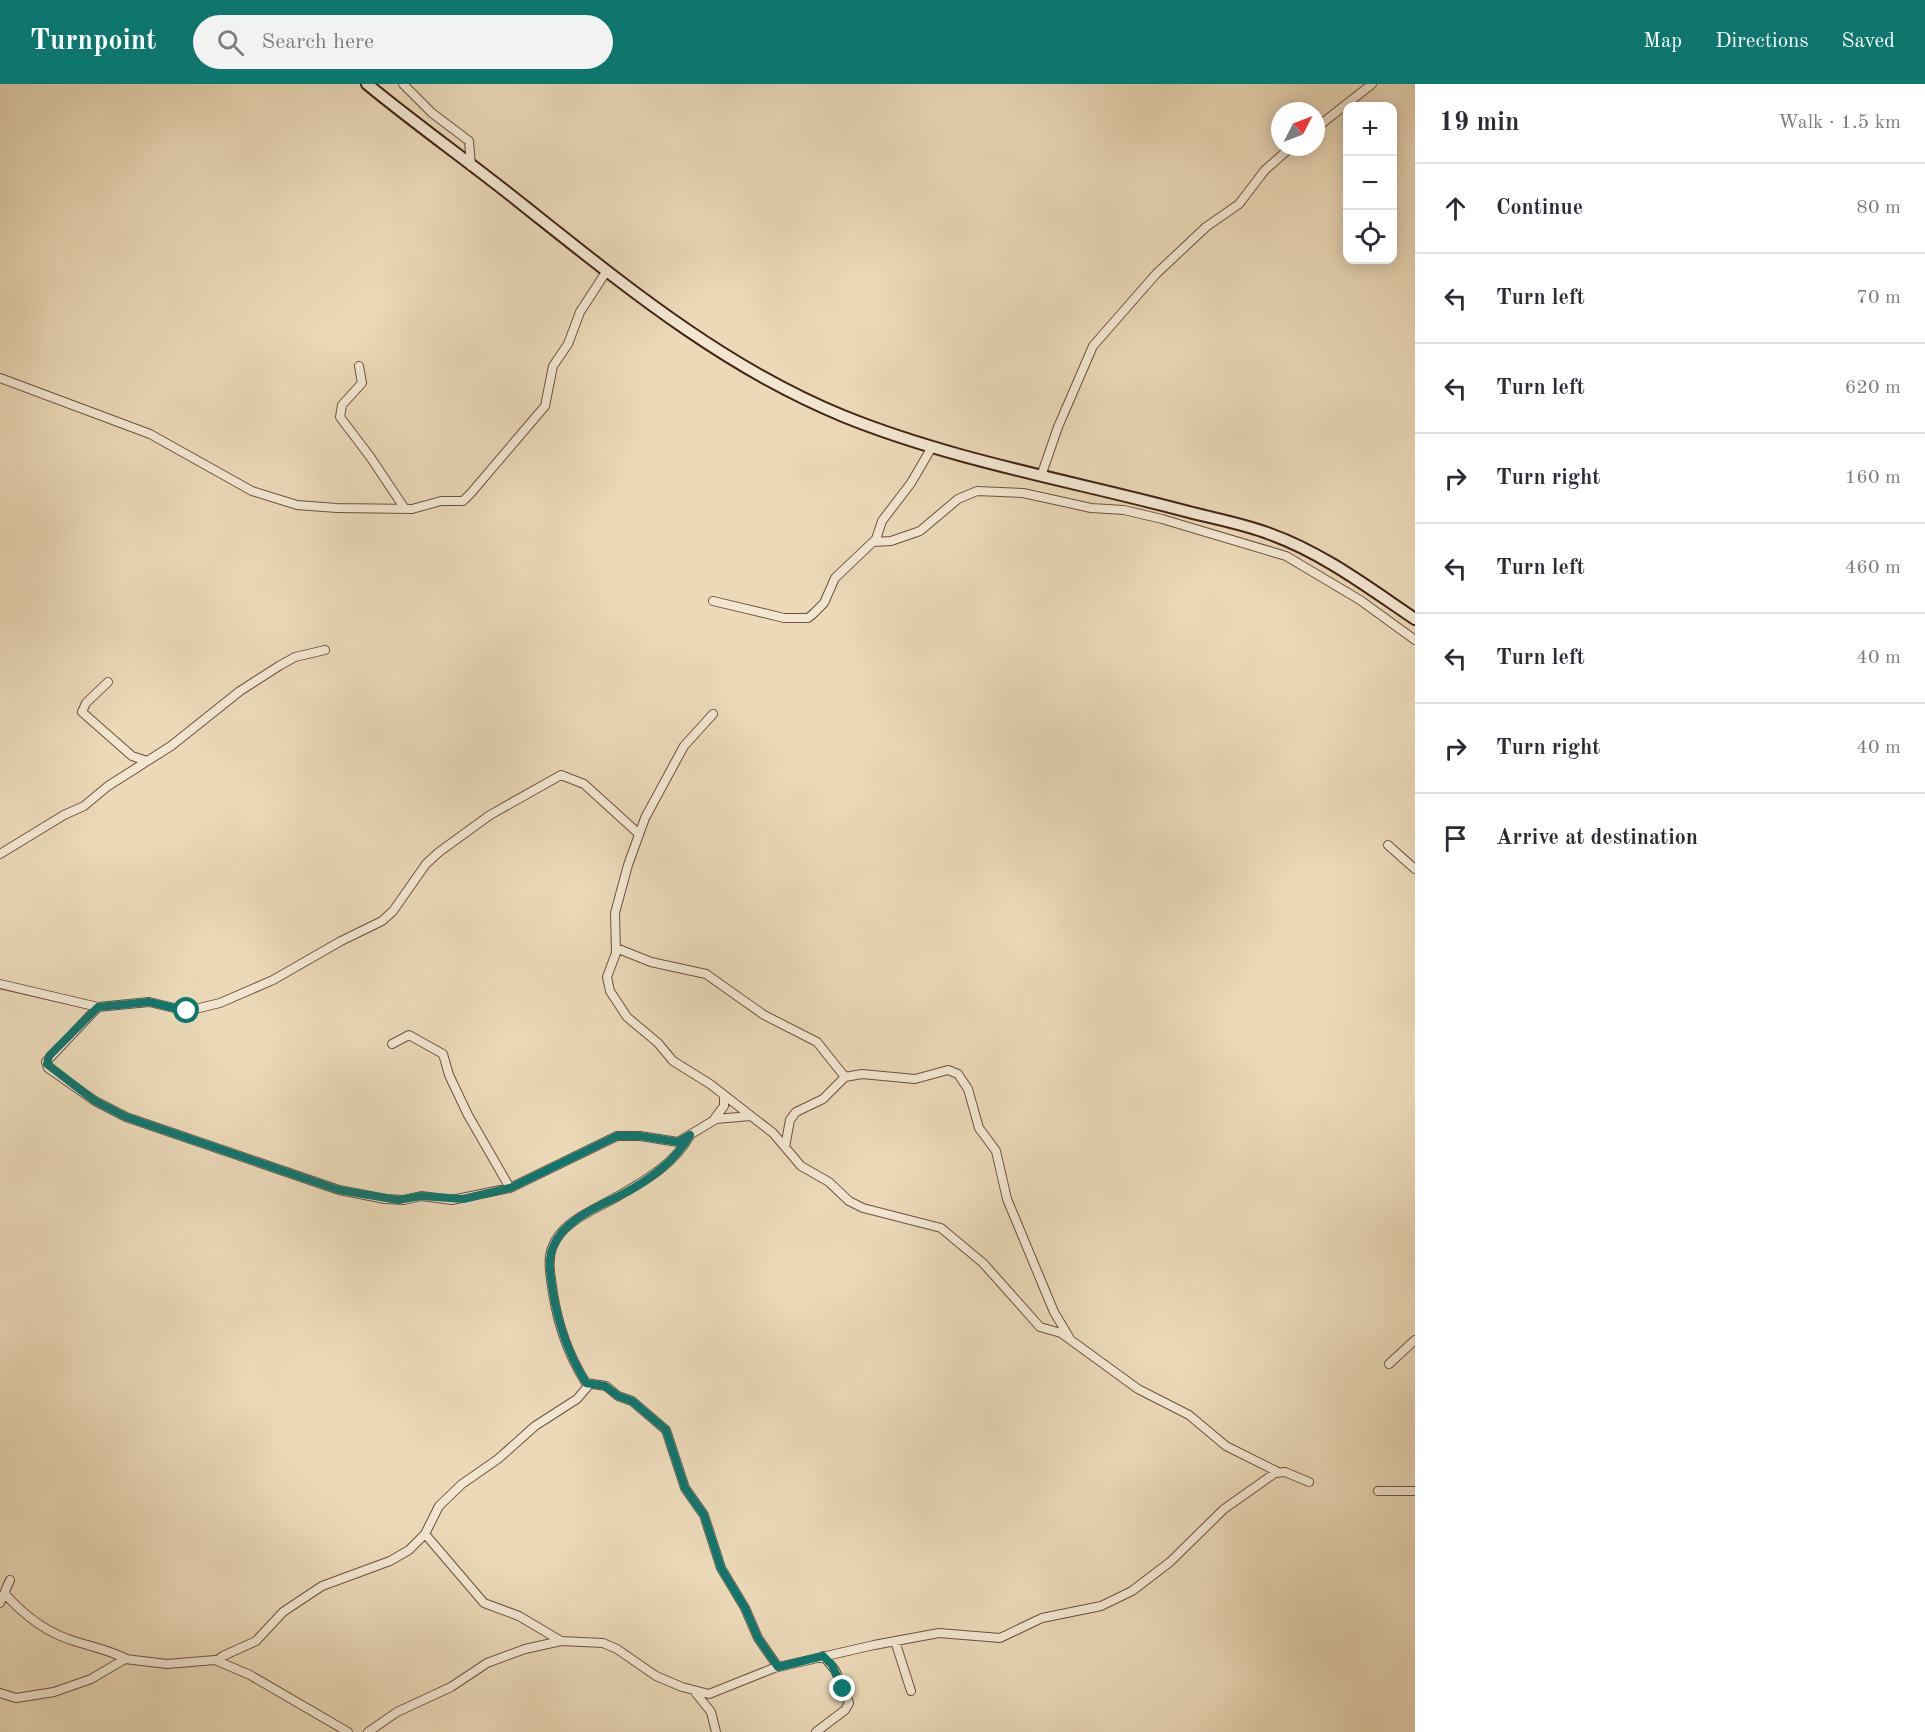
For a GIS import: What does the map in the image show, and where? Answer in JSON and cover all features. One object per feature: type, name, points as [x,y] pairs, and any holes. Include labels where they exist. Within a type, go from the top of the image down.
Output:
[{"type":"main road","points":[[367,84],[606,272],[697,337],[768,381],[845,417],[932,447],[1041,476],[1214,517],[1270,534],[1331,563],[1415,618]]},
{"type":"street","points":[[403,84],[468,141],[471,166]]},
{"type":"street","points":[[1325,121],[1372,84]]},
{"type":"street","points":[[426,130],[444,121]]},
{"type":"street","points":[[1041,476],[1058,427],[1093,346],[1156,274],[1206,227],[1239,204],[1265,170],[1281,156]]},
{"type":"street","points":[[0,378],[167,442],[252,491],[297,505],[337,508],[419,508],[441,501],[463,501],[545,406],[553,366],[568,344],[580,312],[606,272]]},
{"type":"street","points":[[359,366],[362,382],[342,405],[340,417],[405,508]]},
{"type":"street","points":[[713,601],[784,618],[808,618],[824,603],[835,578],[873,542],[882,521],[911,483],[932,447]]},
{"type":"street","points":[[873,542],[891,541],[920,531],[958,499],[977,490],[1023,493],[1090,508],[1134,512],[1286,556],[1353,595],[1415,640]]},
{"type":"street","points":[[0,854],[64,814],[84,806],[108,786],[213,714],[240,691],[279,666],[296,657],[325,650]]},
{"type":"street","points":[[108,682],[86,703],[82,712],[132,756],[147,761]]},
{"type":"street","points":[[713,714],[684,746],[639,834],[628,865],[615,913],[616,948],[608,972],[608,983],[627,1017],[658,1043],[673,1061],[724,1095],[785,1147],[801,1166],[829,1182],[855,1205],[941,1228],[983,1263],[1038,1325],[1071,1340],[1094,1360],[1138,1389],[1189,1415],[1226,1446],[1278,1472],[1308,1482]]},
{"type":"street","points":[[0,984],[98,1007],[149,1002],[187,1011],[220,1003],[273,980],[382,921],[393,911],[426,864],[455,838],[490,815],[561,775],[584,784],[639,834]]},
{"type":"street","points":[[1388,844],[1415,869]]},
{"type":"street","points":[[616,948],[651,962],[706,974],[764,1015],[817,1042],[845,1077]]},
{"type":"street","points":[[98,1007],[49,1056],[47,1064],[95,1101],[126,1117],[249,1161],[369,1196],[398,1200],[421,1196],[452,1200],[510,1188],[617,1136],[640,1136],[678,1142],[714,1119],[724,1106],[724,1095]]},
{"type":"street","points":[[392,1044],[409,1035],[443,1054],[449,1075],[468,1115],[510,1188]]},
{"type":"street","points":[[785,1147],[787,1130],[796,1112],[823,1099],[845,1077],[862,1074],[915,1079],[948,1070],[964,1080],[975,1118],[996,1151],[1007,1199],[1054,1312],[1071,1340]]},
{"type":"street","points":[[714,1119],[750,1116]]},
{"type":"street","points":[[589,1385],[560,1325],[550,1268],[553,1245],[586,1212],[618,1196],[668,1162],[680,1151],[690,1135]]},
{"type":"street","points":[[1389,1364],[1415,1340]]},
{"type":"street","points":[[221,1661],[220,1658],[256,1641],[281,1614],[315,1590],[342,1577],[390,1562],[409,1550],[425,1534],[439,1506],[462,1484],[498,1459],[536,1426],[576,1399],[589,1385]]},
{"type":"street","points":[[589,1385],[609,1388],[618,1396],[646,1411],[666,1430],[685,1488],[704,1515],[721,1568],[745,1608],[758,1638],[778,1667]]},
{"type":"street","points":[[368,1732],[397,1712],[451,1687],[492,1660],[561,1641],[603,1643],[617,1649],[656,1676],[709,1694],[725,1690],[778,1667],[895,1641],[939,1634],[1000,1638],[1042,1618],[1110,1603],[1161,1570],[1224,1509],[1278,1472]]},
{"type":"street","points":[[1378,1491],[1415,1491]]},
{"type":"street","points":[[425,1534],[484,1603],[508,1611],[561,1641]]},
{"type":"street","points":[[0,1603],[10,1580]]},
{"type":"street","points":[[5,1594],[28,1617],[72,1641],[106,1648],[127,1659],[167,1664],[192,1660],[221,1661],[306,1706],[348,1732]]},
{"type":"street","points":[[895,1641],[911,1691]]},
{"type":"street","points":[[816,1732],[845,1710],[849,1703],[835,1670],[823,1656]]},
{"type":"street","points":[[0,1693],[16,1698],[54,1692],[91,1679],[127,1659]]},
{"type":"street","points":[[695,1691],[711,1713],[716,1732]]},
{"type":"route","points":[[187,1011],[149,1002],[98,1007],[46,1059],[48,1068],[95,1101],[126,1117],[339,1190],[385,1199],[404,1200],[421,1196],[452,1200],[477,1197],[522,1183],[617,1136],[640,1136],[678,1142],[690,1135],[677,1155],[645,1180],[586,1212],[553,1245],[550,1268],[560,1325],[586,1383],[603,1385],[618,1396],[632,1401],[666,1430],[685,1488],[704,1515],[721,1568],[737,1599],[745,1608],[758,1638],[778,1667],[823,1656],[832,1665],[843,1689]]}]
